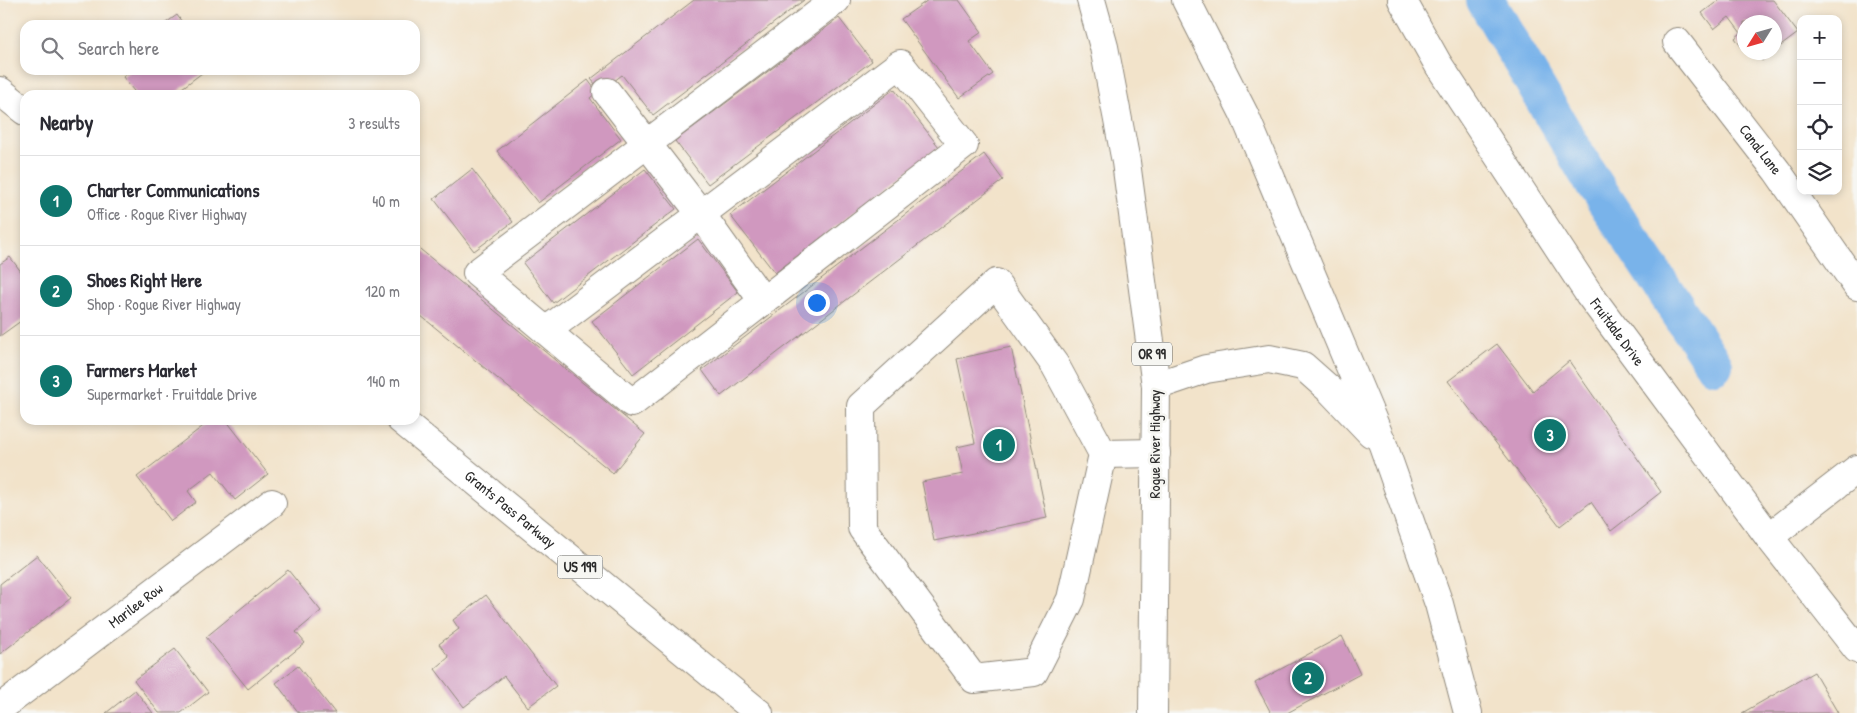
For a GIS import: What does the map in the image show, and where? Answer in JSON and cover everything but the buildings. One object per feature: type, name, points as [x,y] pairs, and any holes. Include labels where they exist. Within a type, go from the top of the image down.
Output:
[{"type":"main road","points":[[546,331],[900,64],[964,145],[632,403],[546,331],[477,273],[836,0]]},
{"type":"main road","name":"Rogue River Highway","points":[[1091,0],[1104,48],[1126,162],[1156,386],[1153,713]]},
{"type":"main road","points":[[1186,0],[1244,114],[1383,445],[1439,604],[1468,713]]},
{"type":"main road","name":"Fruitdale Drive","points":[[1402,0],[1438,64],[1588,294],[1769,537],[1857,650]]},
{"type":"main road","name":"Canal Lane","points":[[1677,42],[1777,171],[1857,286]]},
{"type":"main road","points":[[0,91],[20,107]]},
{"type":"main road","points":[[607,92],[701,214],[763,301]]},
{"type":"main road","points":[[996,283],[1055,365],[1103,454],[1071,599],[1034,672],[974,679],[862,528],[861,406],[996,283]]},
{"type":"main road","points":[[1156,386],[1206,368],[1269,359],[1303,366],[1330,390],[1383,445]]},
{"type":"main road","name":"Grants Pass Parkway","points":[[408,425],[759,713]]},
{"type":"main road","points":[[1103,454],[1156,453]]},
{"type":"main road","points":[[1769,537],[1857,469]]},
{"type":"main road","name":"Marilee Row","points":[[0,708],[272,503]]},
{"type":"waterway","points":[[1485,0],[1589,176],[1714,365]]},
{"type":"place","name":"Farmers Market","points":[[1550,435]]},
{"type":"place","name":"Charter Communications","points":[[999,445]]},
{"type":"place","name":"Shoes Right Here","points":[[1308,678]]}]
